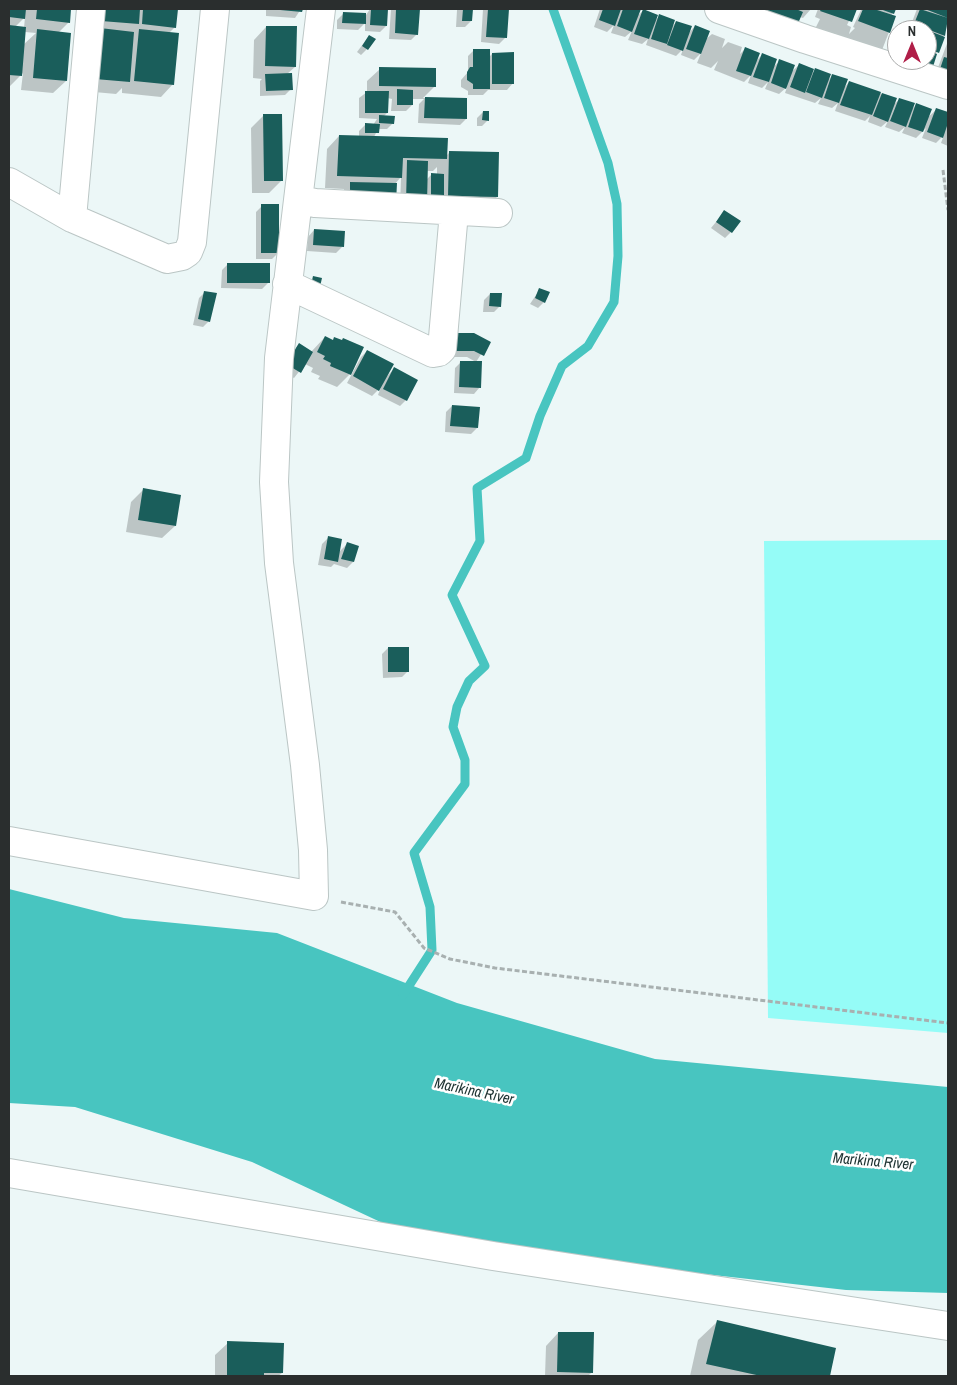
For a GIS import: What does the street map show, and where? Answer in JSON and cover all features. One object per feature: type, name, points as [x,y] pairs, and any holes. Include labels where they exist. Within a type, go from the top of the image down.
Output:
[{"type":"street","points":[[72,218],[91,9]]},
{"type":"street","points":[[9,182],[72,218],[167,259],[176,258],[188,252],[192,242],[215,9]]},
{"type":"street","points":[[9,841],[314,896],[313,850],[305,765],[279,564],[274,482],[279,358],[287,284],[300,200],[321,9]]},
{"type":"street","points":[[720,9],[805,39],[948,85]]},
{"type":"street","points":[[300,200],[315,203],[454,212],[498,212]]},
{"type":"street","points":[[287,284],[433,353],[439,352],[442,349],[454,212]]},
{"type":"street","points":[[9,1173],[493,1256],[948,1326]]},
{"type":"path","points":[[943,170],[948,210]]},
{"type":"path","points":[[314,896],[395,912],[424,948],[450,959],[495,968],[637,987],[948,1023]]},
{"type":"shaded area","points":[[948,540],[948,1033],[768,1018],[764,541]]},
{"type":"water","name":"Marikina River","points":[[9,889],[124,918],[277,933],[457,1003],[655,1059],[948,1087],[948,1293],[846,1290],[607,1263],[389,1226],[252,1162],[75,1107],[9,1103]]},
{"type":"building","points":[[9,9],[26,9],[25,19],[9,17]]},
{"type":"building","points":[[37,9],[71,9],[70,23],[36,19]]},
{"type":"building","points":[[102,9],[140,9],[139,24],[101,21]]},
{"type":"building","points":[[143,9],[178,9],[176,28],[142,24]]},
{"type":"building","points":[[269,9],[303,9],[302,12]]},
{"type":"building","points":[[371,9],[388,9],[387,26],[370,25]]},
{"type":"building","points":[[396,9],[420,9],[418,35],[395,33]]},
{"type":"building","points":[[463,9],[473,9],[472,21],[462,21]]},
{"type":"building","points":[[488,9],[509,9],[507,38],[486,37]]},
{"type":"building","points":[[603,9],[621,9],[615,26],[599,20]]},
{"type":"building","points":[[623,9],[641,9],[632,32],[617,26]]},
{"type":"building","points":[[643,9],[658,15],[649,39],[634,34]]},
{"type":"building","points":[[768,9],[796,9],[803,12],[793,35],[763,21]]},
{"type":"building","points":[[821,9],[857,9],[852,22],[820,11]]},
{"type":"building","points":[[863,9],[874,9],[896,16],[895,20],[887,20],[887,32],[858,21]]},
{"type":"building","points":[[880,9],[896,9],[894,14]]},
{"type":"building","points":[[920,9],[948,18],[945,36],[937,33],[937,20],[916,20]]},
{"type":"building","points":[[925,9],[948,9],[948,18]]},
{"type":"building","points":[[343,12],[366,13],[366,24],[342,23]]},
{"type":"building","points":[[659,14],[675,20],[667,44],[651,39]]},
{"type":"building","points":[[676,21],[692,26],[683,51],[667,45]]},
{"type":"building","points":[[9,25],[26,27],[22,76],[9,75]]},
{"type":"building","points":[[695,25],[710,31],[701,54],[686,49]]},
{"type":"building","points":[[266,26],[297,26],[296,67],[265,66]]},
{"type":"building","points":[[100,28],[134,32],[130,82],[95,79]]},
{"type":"building","points":[[37,29],[71,33],[67,81],[33,78]]},
{"type":"building","points":[[139,29],[179,33],[174,85],[134,81]]},
{"type":"building","points":[[937,34],[945,37],[939,53],[937,52]]},
{"type":"building","points":[[369,35],[376,39],[368,50],[362,46]]},
{"type":"building","points":[[745,47],[760,53],[751,76],[736,71]]},
{"type":"building","points":[[473,49],[490,49],[490,89],[473,89],[473,84],[467,80],[467,72],[470,67],[473,67]]},
{"type":"building","points":[[514,52],[514,84],[492,84],[492,53]]},
{"type":"building","points":[[762,53],[777,59],[769,82],[753,77]]},
{"type":"building","points":[[944,57],[948,58],[948,76],[939,72]]},
{"type":"building","points":[[779,59],[795,65],[786,89],[771,83]]},
{"type":"building","points":[[799,63],[814,69],[805,93],[790,87]]},
{"type":"building","points":[[379,67],[436,68],[436,87],[379,86]]},
{"type":"building","points":[[815,68],[831,74],[822,98],[806,92]]},
{"type":"building","points":[[292,73],[293,90],[266,91],[265,74]]},
{"type":"building","points":[[832,74],[848,79],[839,103],[824,98]]},
{"type":"building","points":[[849,81],[881,92],[872,115],[840,105]]},
{"type":"building","points":[[397,89],[413,90],[413,105],[397,105]]},
{"type":"building","points":[[365,91],[389,91],[388,113],[365,113]]},
{"type":"building","points":[[882,93],[897,98],[888,122],[873,116]]},
{"type":"building","points":[[425,97],[467,98],[467,119],[424,118]]},
{"type":"building","points":[[899,98],[915,103],[906,127],[890,121]]},
{"type":"building","points":[[916,103],[932,109],[923,132],[908,127]]},
{"type":"building","points":[[936,108],[948,112],[948,123],[943,138],[927,132]]},
{"type":"building","points":[[483,111],[489,111],[489,121],[482,120]]},
{"type":"building","points":[[263,114],[282,114],[283,181],[264,181]]},
{"type":"building","points":[[379,115],[395,116],[394,124],[379,123]]},
{"type":"building","points":[[365,123],[380,124],[379,133],[365,133]]},
{"type":"building","points":[[339,135],[448,138],[447,159],[403,158],[402,178],[337,176]]},
{"type":"building","points":[[449,151],[499,152],[498,197],[448,196]]},
{"type":"building","points":[[407,160],[428,161],[427,203],[406,203]]},
{"type":"building","points":[[431,173],[444,174],[444,201],[431,201]]},
{"type":"building","points":[[350,182],[397,183],[396,203],[350,202]]},
{"type":"building","points":[[261,204],[279,204],[279,253],[261,253]]},
{"type":"building","points":[[724,210],[741,221],[732,233],[716,222]]},
{"type":"building","points":[[314,229],[345,231],[344,247],[313,245]]},
{"type":"building","points":[[227,263],[270,263],[270,283],[227,283]]},
{"type":"building","points":[[313,276],[322,278],[319,291],[310,289]]},
{"type":"building","points":[[539,288],[550,292],[545,303],[535,298]]},
{"type":"building","points":[[204,291],[217,293],[210,322],[198,319]]},
{"type":"building","points":[[490,293],[502,293],[501,307],[489,306]]},
{"type":"building","points":[[456,333],[474,333],[491,342],[484,356],[474,351],[455,351]]},
{"type":"building","points":[[325,336],[333,340],[334,337],[342,340],[343,338],[364,347],[351,375],[330,366],[331,363],[323,359],[325,356],[317,352]]},
{"type":"building","points":[[299,343],[313,352],[301,373],[286,364]]},
{"type":"building","points":[[367,350],[394,364],[379,391],[353,376]]},
{"type":"building","points":[[460,361],[482,361],[481,388],[459,387]]},
{"type":"building","points":[[394,367],[418,380],[407,401],[383,389]]},
{"type":"building","points":[[452,405],[480,407],[478,428],[450,426]]},
{"type":"building","points":[[143,488],[181,495],[176,526],[138,520]]},
{"type":"building","points":[[328,536],[342,539],[338,562],[324,559]]},
{"type":"building","points":[[347,542],[359,546],[354,562],[341,559]]},
{"type":"building","points":[[388,647],[409,647],[409,672],[388,672]]},
{"type":"building","points":[[717,1320],[836,1348],[830,1376],[761,1376],[706,1364]]},
{"type":"building","points":[[558,1332],[594,1332],[593,1373],[557,1372]]},
{"type":"building","points":[[227,1341],[284,1343],[283,1373],[264,1373],[264,1376],[227,1376]]},
{"type":"waterway","points":[[403,995],[432,950],[430,907],[414,853],[465,784],[465,760],[453,727],[457,707],[469,681],[485,666],[452,595],[480,541],[477,488],[526,458],[540,416],[562,366],[588,346],[614,302],[618,256],[617,204],[608,163],[553,9]]}]
